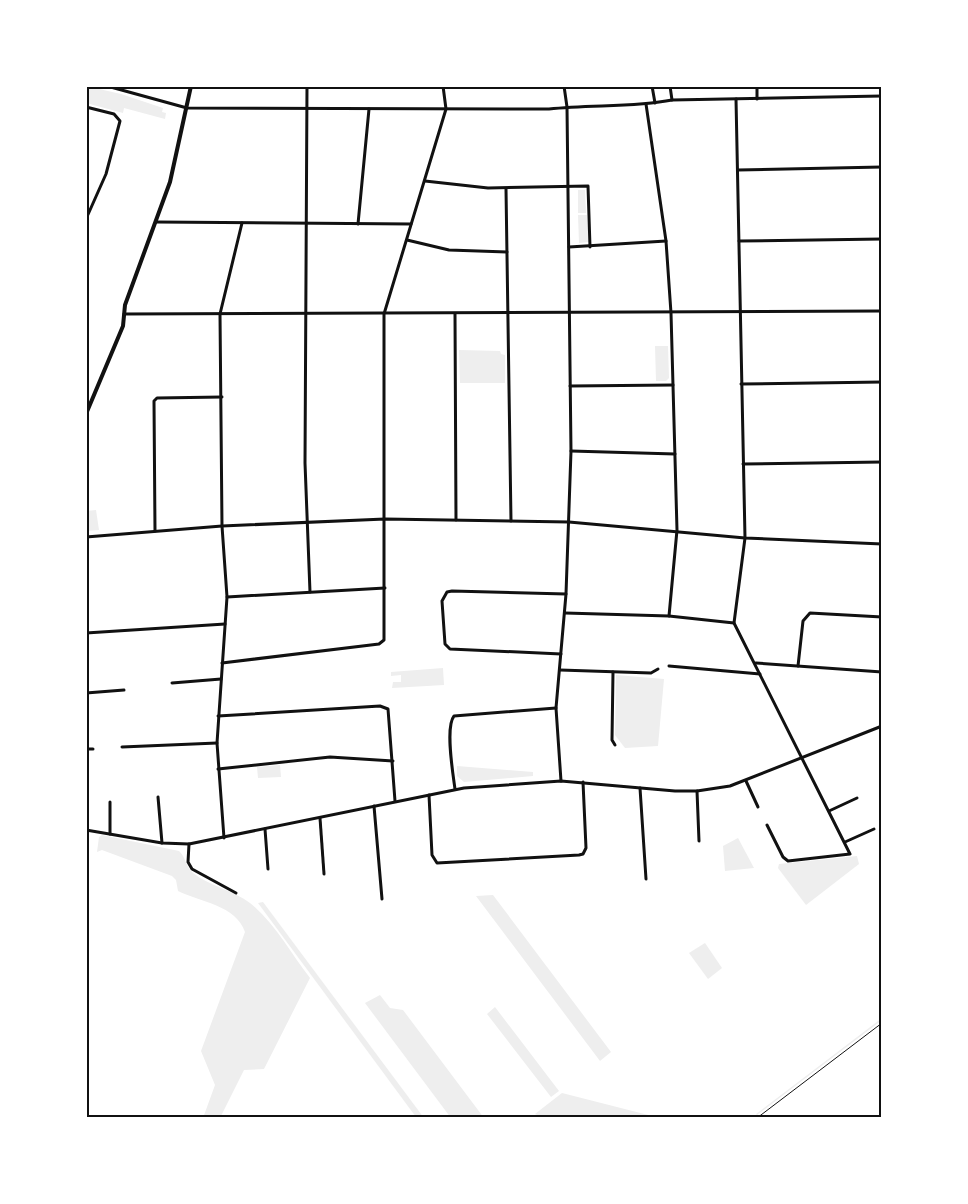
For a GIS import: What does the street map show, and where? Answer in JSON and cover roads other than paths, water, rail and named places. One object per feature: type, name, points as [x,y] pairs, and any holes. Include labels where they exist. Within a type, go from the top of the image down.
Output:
[{"type":"street","points":[[107,86],[187,108],[306,110],[549,109],[646,104],[672,100],[882,96]]},
{"type":"street","points":[[86,414],[123,326],[125,305],[170,182],[191,86]]},
{"type":"street","points":[[307,86],[306,522],[310,592]]},
{"type":"street","points":[[222,663],[379,644],[384,640],[384,314],[446,109],[443,86]]},
{"type":"street","points":[[561,782],[556,708],[565,614],[570,522],[571,451],[567,107],[564,86]]},
{"type":"street","points":[[652,86],[655,103]]},
{"type":"street","points":[[670,86],[672,100]]},
{"type":"street","points":[[757,86],[757,99]]},
{"type":"street","points":[[736,99],[744,538],[734,623],[850,854],[788,861],[782,857],[767,825]]},
{"type":"street","points":[[646,104],[666,241],[671,313],[677,530],[669,616]]},
{"type":"street","points":[[86,106],[114,114],[120,121],[106,174],[86,219]]},
{"type":"street","points":[[358,224],[369,109]]},
{"type":"street","points":[[738,170],[882,168]]},
{"type":"street","points":[[425,181],[468,187],[506,189],[588,186],[590,247]]},
{"type":"street","points":[[506,189],[511,521]]},
{"type":"street","points":[[156,222],[411,224]]},
{"type":"street","points":[[224,838],[217,743],[227,597],[222,526],[220,314],[242,222]]},
{"type":"street","points":[[739,241],[882,239]]},
{"type":"street","points":[[407,240],[449,250],[506,252]]},
{"type":"street","points":[[569,247],[666,241]]},
{"type":"street","points":[[124,314],[570,314],[882,311]]},
{"type":"street","points":[[455,314],[456,520]]},
{"type":"street","points":[[741,384],[882,382]]},
{"type":"street","points":[[570,386],[673,385]]},
{"type":"street","points":[[155,532],[154,401],[157,398],[222,397]]},
{"type":"street","points":[[571,451],[675,454]]},
{"type":"street","points":[[743,464],[882,462]]},
{"type":"street","points":[[86,537],[222,526],[385,519],[570,522],[677,530],[744,538],[882,544]]},
{"type":"street","points":[[227,597],[385,588]]},
{"type":"street","points":[[561,654],[450,649],[445,644],[442,601],[444,596],[452,591],[566,594]]},
{"type":"street","points":[[798,666],[803,620],[810,613],[882,617]]},
{"type":"street","points":[[565,614],[669,616],[734,623]]},
{"type":"street","points":[[86,633],[225,624]]},
{"type":"street","points":[[755,663],[882,672]]},
{"type":"street","points":[[669,666],[760,674]]},
{"type":"street","points":[[560,670],[651,673],[658,670]]},
{"type":"street","points":[[613,672],[612,740],[615,745]]},
{"type":"street","points":[[172,683],[221,679]]},
{"type":"street","points":[[86,692],[124,690]]},
{"type":"street","points":[[218,716],[380,706],[388,709],[390,713],[395,801]]},
{"type":"street","points":[[455,789],[451,725],[454,716],[556,708]]},
{"type":"street","points":[[86,830],[162,843],[189,844],[455,789],[583,782],[696,791],[746,781],[882,726]]},
{"type":"street","points":[[122,748],[217,743]]},
{"type":"street","points":[[86,750],[93,749]]},
{"type":"street","points":[[218,769],[330,757],[393,761]]},
{"type":"street","points":[[746,781],[758,807]]},
{"type":"street","points":[[429,795],[432,855],[437,863],[579,855],[583,854],[586,848],[583,782]]},
{"type":"street","points":[[640,788],[646,878]]},
{"type":"street","points":[[696,791],[699,841]]},
{"type":"street","points":[[158,797],[162,843]]},
{"type":"street","points":[[829,811],[857,798]]},
{"type":"street","points":[[110,802],[110,834]]},
{"type":"street","points":[[374,806],[382,900]]},
{"type":"street","points":[[320,818],[324,874]]},
{"type":"street","points":[[265,829],[268,869]]},
{"type":"street","points":[[845,842],[874,829]]},
{"type":"street","points":[[189,844],[188,862],[192,869],[236,893]]},
{"type":"lane","points":[[757,1118],[882,1023]]}]
